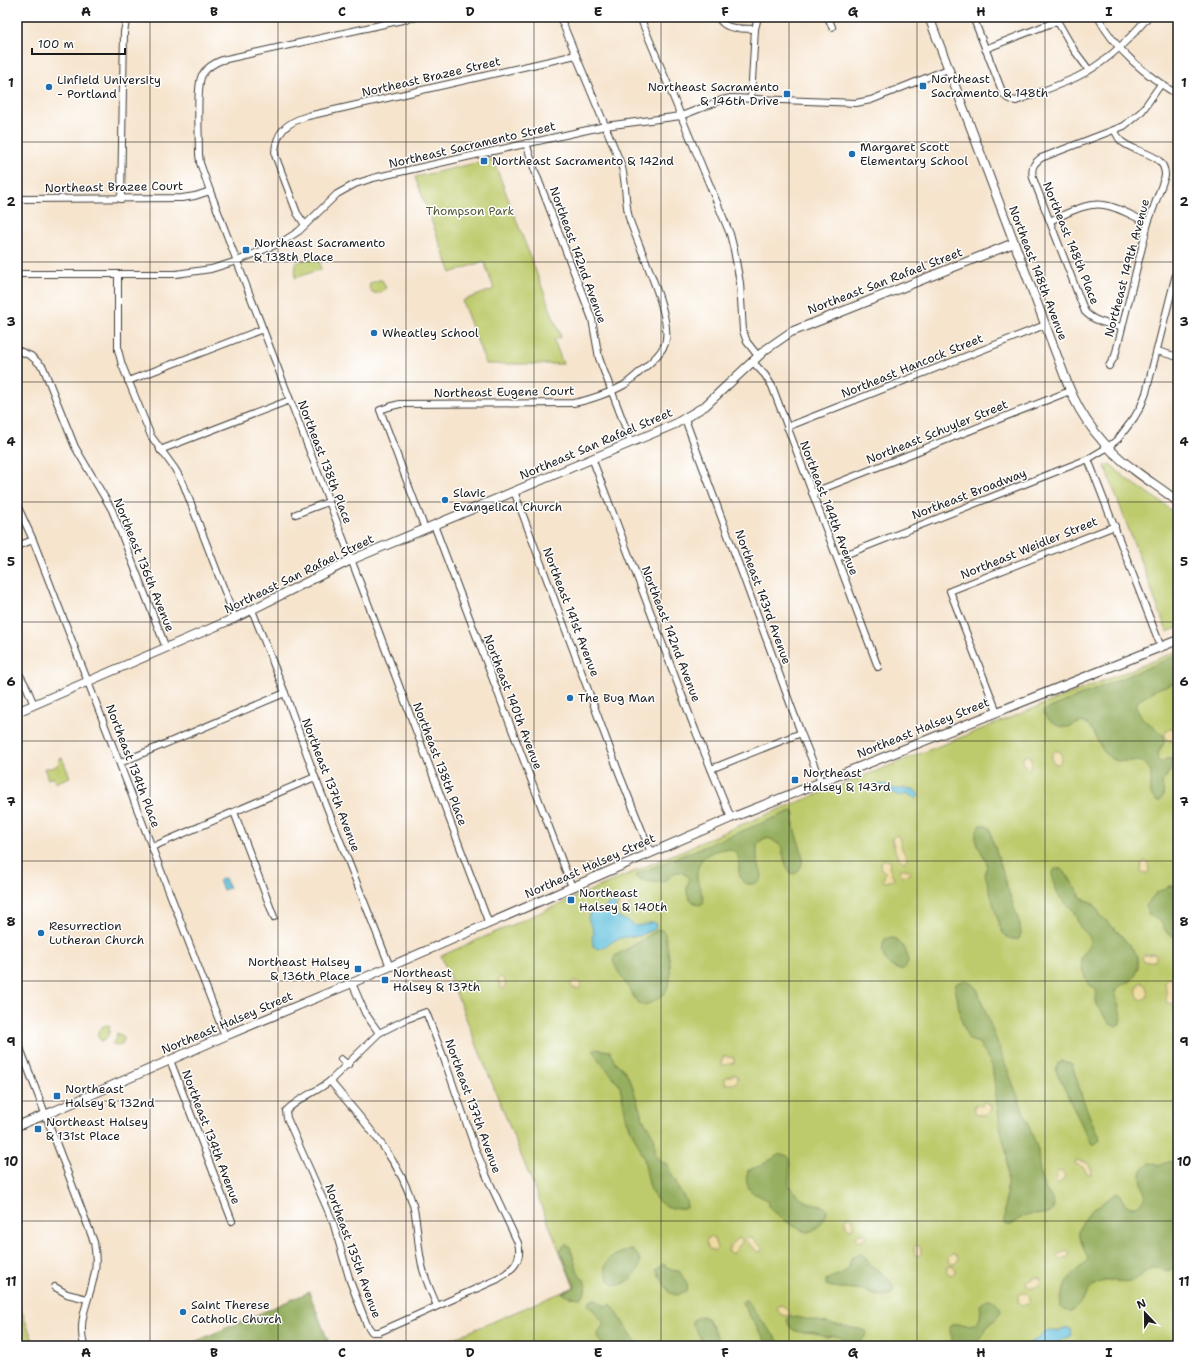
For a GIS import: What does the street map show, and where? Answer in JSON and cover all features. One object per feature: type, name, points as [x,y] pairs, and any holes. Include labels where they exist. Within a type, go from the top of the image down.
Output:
[{"type":"main road","name":"Northeast 148th Avenue","points":[[929,17],[1070,391],[1089,424],[1108,447],[1131,468],[1153,482],[1178,502]]},
{"type":"main road","name":"Northeast San Rafael Street","points":[[17,712],[236,618],[351,560],[592,458],[667,428],[685,419],[712,400],[755,358],[777,340],[803,326],[1014,243]]},
{"type":"main road","name":"Northeast Halsey Street","points":[[17,1126],[225,1036],[390,967],[731,818],[1178,640]]},
{"type":"street","points":[[121,199],[124,32],[127,17]]},
{"type":"street","points":[[403,18],[416,17]]},
{"type":"street","points":[[560,17],[605,126]]},
{"type":"street","name":"Northeast 144th Avenue","points":[[640,17],[730,234],[740,283],[743,330],[747,342],[765,375],[770,381],[878,667]]},
{"type":"street","points":[[718,17],[721,22],[730,28],[755,28]]},
{"type":"street","points":[[751,98],[755,28],[758,17]]},
{"type":"street","points":[[828,17],[832,26]]},
{"type":"street","points":[[973,17],[1005,97],[1016,101],[1077,77],[1089,70],[1119,47],[1148,17]]},
{"type":"street","points":[[1098,17],[1119,47],[1138,66],[1178,96]]},
{"type":"street","name":"Northeast 138th Place","points":[[403,18],[222,60],[212,65],[206,70],[200,81],[199,87],[199,154],[200,163],[210,191],[489,924]]},
{"type":"street","points":[[985,49],[1056,19],[1074,50],[1089,70]]},
{"type":"street","name":"Northeast Brazee Street","points":[[305,225],[297,213],[275,155],[275,148],[280,134],[291,123],[308,116],[576,55]]},
{"type":"street","name":"Northeast Sacramento Street","points":[[17,274],[189,273],[211,269],[237,261],[282,242],[299,231],[337,194],[355,184],[373,178],[605,126],[680,116],[731,98],[856,103],[863,102],[872,100],[948,69]]},
{"type":"street","points":[[1115,131],[1137,116],[1147,105],[1161,84]]},
{"type":"street","name":"Northeast Eugene Court","points":[[425,529],[380,410],[400,404],[573,404],[611,391],[626,384],[649,364],[664,346],[666,334],[662,306],[628,217],[623,171],[605,126]]},
{"type":"street","name":"Northeast 148th Place","points":[[1115,131],[1041,158],[1032,167],[1033,178],[1085,312],[1090,317],[1098,321],[1122,327]]},
{"type":"street","name":"Northeast 149th Avenue","points":[[1109,366],[1114,356],[1122,327],[1148,223],[1165,176],[1164,165],[1157,159],[1124,144],[1115,131]]},
{"type":"street","name":"Northeast 142nd Avenue","points":[[526,143],[535,171],[592,319],[599,358],[631,442]]},
{"type":"street","name":"Northeast Brazee Court","points":[[17,199],[189,198],[210,191]]},
{"type":"street","points":[[1050,221],[1084,208],[1098,205],[1113,208],[1148,223]]},
{"type":"street","points":[[1108,447],[1118,439],[1127,428],[1146,393],[1178,266]]},
{"type":"street","points":[[118,274],[118,350],[122,365],[151,436],[175,469],[183,483],[236,618]]},
{"type":"street","name":"Northeast Hancock Street","points":[[787,427],[1045,325]]},
{"type":"street","points":[[128,381],[263,329]]},
{"type":"street","name":"Northeast 136th Avenue","points":[[17,350],[31,356],[42,367],[75,447],[112,510],[166,648]]},
{"type":"street","points":[[1157,352],[1178,357]]},
{"type":"street","name":"Northeast Schuyler Street","points":[[812,493],[1070,391]]},
{"type":"street","points":[[160,450],[290,400]]},
{"type":"street","name":"Northeast 143rd Avenue","points":[[685,419],[821,782]]},
{"type":"street","name":"Northeast Broadway","points":[[837,558],[1088,458],[1108,447]]},
{"type":"street","name":"Northeast 142nd Avenue","points":[[592,458],[710,769],[731,818]]},
{"type":"street","points":[[1088,458],[1162,647]]},
{"type":"street","name":"Northeast 141st Avenue","points":[[514,491],[619,773],[651,852]]},
{"type":"street","points":[[296,514],[328,502]]},
{"type":"street","name":"Northeast 134th Place","points":[[17,505],[33,540],[225,1036]]},
{"type":"street","name":"Northeast 140th Avenue","points":[[434,525],[572,887]]},
{"type":"street","name":"Northeast Weidler Street","points":[[997,712],[950,591],[1115,526]]},
{"type":"street","points":[[17,546],[33,540]]},
{"type":"street","name":"Northeast 137th Avenue","points":[[252,610],[315,777],[390,967]]},
{"type":"street","points":[[17,670],[34,704]]},
{"type":"street","points":[[120,763],[284,693]]},
{"type":"street","points":[[710,769],[802,733]]},
{"type":"street","points":[[152,847],[315,777]]},
{"type":"street","points":[[234,812],[274,917]]},
{"type":"street","points":[[352,983],[365,1013],[379,1033],[330,1081],[379,1140],[400,1175],[413,1205],[421,1260],[437,1306]]},
{"type":"street","name":"Northeast 137th Avenue","points":[[379,1033],[407,1019],[426,1012],[444,1056],[477,1155],[518,1243],[520,1251],[518,1262],[508,1273],[498,1279],[437,1306]]},
{"type":"street","points":[[17,1040],[94,1242],[96,1263],[95,1276],[82,1315],[81,1328],[84,1346]]},
{"type":"street","points":[[341,1059],[348,1064]]},
{"type":"street","name":"Northeast 134th Avenue","points":[[170,1060],[232,1221]]},
{"type":"street","name":"Northeast 135th Avenue","points":[[330,1081],[286,1111],[287,1118],[333,1222],[350,1281],[367,1325],[372,1332],[379,1332],[437,1306]]},
{"type":"street","points":[[56,1287],[67,1294],[87,1299]]},
{"type":"green space","name":"Thompson Park","points":[[493,159],[561,337],[554,340],[563,364],[486,364],[462,301],[494,289],[484,261],[451,273],[415,177]]},
{"type":"green space","points":[[311,258],[319,259],[321,269],[295,278],[296,263]]},
{"type":"green space","points":[[382,280],[386,288],[383,291],[372,293],[369,285]]},
{"type":"green space","points":[[1110,464],[1128,480],[1164,504],[1178,518],[1178,628],[1167,632],[1105,466]]},
{"type":"green space","points":[[1178,651],[1178,1346],[436,1346],[574,1287],[441,956],[738,826]]},
{"type":"green space","points":[[1178,655],[1178,682],[1157,689],[1139,700],[1136,708],[1142,718],[1164,736],[1164,743],[1157,755],[1158,761],[1161,762],[1166,759],[1173,759],[1170,771],[1162,782],[1164,792],[1163,797],[1159,801],[1156,801],[1151,794],[1150,772],[1147,766],[1143,763],[1135,761],[1116,761],[1112,759],[1107,756],[1094,732],[1087,724],[1082,722],[1069,727],[1063,727],[1052,723],[1043,711]]},
{"type":"green space","points":[[62,758],[70,777],[55,783],[53,777],[48,779],[44,768],[52,768],[58,765],[59,759]]},
{"type":"green space","points":[[793,811],[795,815],[795,830],[802,853],[800,867],[795,874],[790,873],[786,865],[781,846],[771,839],[766,838],[761,840],[757,846],[757,859],[762,875],[761,880],[755,883],[746,883],[741,879],[738,856],[729,849],[711,853],[701,860],[697,872],[697,880],[704,900],[700,905],[693,902],[689,898],[687,894],[688,878],[681,872],[672,875],[667,880],[662,882],[646,881],[637,877],[637,874]]},
{"type":"green space","points":[[981,825],[985,825],[990,828],[993,842],[1020,925],[1021,933],[1019,939],[1012,939],[1006,936],[999,924],[985,874],[987,864],[976,839],[977,829]]},
{"type":"green space","points":[[1055,869],[1061,869],[1068,876],[1081,897],[1094,904],[1101,916],[1120,934],[1138,956],[1138,967],[1135,976],[1131,981],[1118,987],[1115,991],[1122,1020],[1120,1024],[1115,1026],[1110,1024],[1096,1005],[1096,991],[1088,984],[1082,969],[1081,958],[1090,943],[1090,939],[1080,927],[1073,910],[1058,895],[1052,875],[1052,872]]},
{"type":"green space","points":[[1169,886],[1178,886],[1178,941],[1175,937],[1166,932],[1161,922],[1149,915],[1145,906],[1156,893]]},
{"type":"green space","points":[[657,930],[662,930],[665,933],[670,968],[669,985],[659,998],[650,1003],[641,1005],[637,1002],[613,960],[616,955]]},
{"type":"green space","points":[[891,937],[902,945],[908,957],[907,965],[903,969],[892,967],[885,960],[883,955],[883,944],[885,939]]},
{"type":"green space","points":[[965,980],[977,989],[1038,1150],[1042,1181],[1054,1205],[1053,1210],[1049,1213],[1027,1215],[1011,1225],[1005,1224],[1004,1220],[1007,1186],[1007,1155],[1000,1126],[992,1065],[979,1043],[969,1040],[961,1019],[955,987],[957,983]]},
{"type":"green space","points":[[107,1025],[110,1026],[108,1035],[101,1041],[98,1036],[98,1031],[101,1027]]},
{"type":"green space","points":[[117,1033],[123,1036],[124,1040],[121,1045],[117,1046],[112,1043],[116,1039]]},
{"type":"green space","points":[[595,1049],[610,1051],[615,1062],[625,1071],[631,1082],[643,1119],[654,1136],[655,1153],[659,1160],[668,1165],[678,1188],[685,1198],[687,1204],[686,1208],[678,1209],[662,1204],[652,1193],[643,1156],[627,1120],[620,1087],[595,1054]]},
{"type":"green space","points":[[1064,1061],[1072,1064],[1082,1097],[1095,1130],[1099,1135],[1100,1140],[1095,1144],[1092,1144],[1088,1138],[1056,1071],[1058,1064]]},
{"type":"green space","points":[[779,1155],[786,1155],[790,1159],[790,1188],[805,1201],[827,1209],[824,1220],[812,1231],[804,1231],[787,1222],[768,1206],[765,1199],[751,1191],[748,1187],[748,1170],[760,1166]]},
{"type":"green space","points":[[1178,1161],[1178,1267],[1167,1272],[1153,1268],[1138,1278],[1127,1282],[1103,1281],[1093,1286],[1081,1303],[1073,1310],[1064,1310],[1061,1302],[1062,1294],[1066,1285],[1072,1275],[1088,1259],[1079,1232],[1082,1223],[1093,1208],[1116,1193],[1119,1193],[1124,1203],[1130,1207],[1141,1203],[1145,1196],[1141,1174],[1145,1166],[1150,1163],[1158,1166],[1167,1162]]},
{"type":"green space","points":[[566,1244],[570,1247],[578,1272],[584,1280],[586,1286],[584,1295],[581,1298],[570,1297],[562,1293],[575,1287],[560,1251]]},
{"type":"green space","points":[[629,1249],[635,1252],[638,1256],[640,1264],[636,1273],[628,1281],[623,1284],[615,1285],[609,1280],[605,1266],[610,1258]]},
{"type":"green space","points":[[862,1254],[870,1264],[890,1280],[893,1289],[892,1294],[882,1296],[865,1290],[832,1287],[826,1285],[826,1280],[842,1273],[849,1267],[852,1257]]},
{"type":"green space","points":[[663,1264],[671,1270],[679,1271],[688,1285],[686,1291],[677,1295],[670,1293],[656,1270]]},
{"type":"green space","points":[[309,1292],[330,1346],[185,1346]]},
{"type":"green space","points":[[17,1299],[35,1346],[17,1346]]},
{"type":"green space","points":[[594,1299],[605,1306],[611,1304],[639,1346],[603,1346],[598,1334],[604,1323],[588,1304]]},
{"type":"green space","points":[[987,1299],[990,1299],[998,1304],[1001,1311],[997,1318],[988,1325],[983,1335],[966,1346],[949,1346],[952,1338],[949,1328],[951,1324],[970,1325],[977,1323],[981,1310],[980,1305]]},
{"type":"green space","points":[[746,1300],[782,1346],[768,1346],[742,1303]]},
{"type":"green space","points":[[701,1316],[707,1318],[722,1346],[705,1346],[692,1323],[693,1320]]},
{"type":"green space","points":[[790,1316],[863,1330],[867,1333],[860,1342],[851,1344],[835,1336],[826,1337],[815,1333],[795,1331],[789,1325],[787,1320]]},
{"type":"sand","points":[[1169,729],[1173,729],[1177,735],[1173,741],[1169,741],[1165,737],[1165,733]]},
{"type":"sand","points":[[1055,751],[1060,751],[1062,758],[1058,764],[1055,764],[1052,760],[1052,754]]},
{"type":"sand","points":[[1026,755],[1030,757],[1032,764],[1030,768],[1023,764],[1023,759]]},
{"type":"sand","points":[[896,835],[899,837],[902,849],[907,858],[904,862],[897,855],[894,848],[892,838]]},
{"type":"sand","points":[[884,859],[890,862],[889,867],[894,878],[893,880],[887,882],[883,881],[885,872],[881,869],[880,864]]},
{"type":"sand","points":[[1145,861],[1148,863],[1148,873],[1141,871],[1142,863]]},
{"type":"sand","points":[[901,869],[910,871],[911,873],[902,877],[900,873]]},
{"type":"sand","points":[[628,893],[634,893],[635,899],[630,904],[627,912],[620,913],[617,910],[621,899],[626,897]]},
{"type":"sand","points":[[1144,955],[1156,955],[1155,961],[1143,961],[1142,957]]},
{"type":"sand","points":[[501,977],[505,984],[503,989],[501,988],[498,979]]},
{"type":"sand","points":[[1169,978],[1173,978],[1175,981],[1175,988],[1178,997],[1177,1004],[1167,1003],[1165,983]]},
{"type":"sand","points":[[573,981],[580,982],[581,985],[579,989],[571,987],[571,983]]},
{"type":"sand","points":[[1141,982],[1145,985],[1147,992],[1146,998],[1142,1000],[1138,997],[1137,993],[1137,988]]},
{"type":"sand","points":[[724,1056],[734,1058],[734,1063],[721,1065]]},
{"type":"sand","points":[[735,1074],[738,1077],[737,1082],[733,1084],[725,1084],[725,1078]]},
{"type":"sand","points":[[984,1101],[991,1105],[991,1110],[985,1115],[977,1115],[974,1106],[982,1106]]},
{"type":"sand","points":[[1076,1160],[1088,1163],[1092,1171],[1091,1174],[1088,1174],[1083,1167],[1075,1164]]},
{"type":"sand","points":[[1058,1171],[1062,1172],[1065,1177],[1058,1185],[1055,1182]]},
{"type":"sand","points":[[847,1217],[852,1217],[854,1224],[850,1229],[846,1227]]},
{"type":"sand","points":[[863,1233],[866,1234],[866,1239],[859,1242],[856,1239],[856,1236]]},
{"type":"sand","points":[[708,1237],[712,1237],[714,1239],[717,1248],[714,1251],[709,1249],[706,1241]]},
{"type":"sand","points":[[747,1237],[758,1243],[762,1251],[758,1252],[746,1241],[745,1239]]},
{"type":"sand","points":[[739,1238],[742,1239],[742,1242],[733,1254],[728,1252],[732,1244]]},
{"type":"sand","points":[[916,1245],[921,1247],[921,1254],[918,1256],[915,1255],[914,1247]]},
{"type":"sand","points":[[1067,1250],[1070,1254],[1068,1257],[1060,1259],[1057,1257],[1058,1254]]},
{"type":"sand","points":[[951,1254],[955,1254],[957,1255],[957,1263],[951,1264],[948,1261],[948,1257]]},
{"type":"sand","points":[[951,1265],[956,1270],[951,1275],[946,1270]]},
{"type":"sand","points":[[1037,1277],[1041,1279],[1039,1285],[1033,1288],[1027,1286],[1026,1282]]},
{"type":"sand","points":[[1024,1293],[1028,1295],[1030,1299],[1028,1303],[1024,1305],[1020,1303],[1018,1299],[1020,1295]]},
{"type":"sand","points":[[779,1305],[784,1306],[791,1314],[785,1316],[780,1314],[777,1309]]},
{"type":"water","points":[[883,784],[896,789],[913,789],[919,796],[916,799],[908,794],[899,796],[890,791],[877,788],[878,785]]},
{"type":"water","points":[[225,878],[229,888],[223,890],[219,880]]},
{"type":"water","points":[[614,902],[616,905],[614,912],[617,917],[636,926],[653,922],[657,924],[655,929],[640,936],[625,937],[615,940],[605,947],[598,949],[593,946],[592,937],[594,933],[588,918],[589,915],[592,912],[600,911],[610,903]]},
{"type":"water","points":[[1068,1328],[1071,1329],[1072,1335],[1053,1346],[1026,1346],[1040,1338],[1043,1333],[1047,1331],[1058,1331]]},
{"type":"place","name":"Northeast Sacramento & 148th","points":[[923,86]]},
{"type":"place","name":"Linfield University - Portland","points":[[49,87]]},
{"type":"place","name":"Northeast Sacramento & 146th Drive","points":[[787,94]]},
{"type":"place","name":"Margaret Scott Elementary School","points":[[852,154]]},
{"type":"place","name":"Northeast Sacramento & 142nd","points":[[484,161]]},
{"type":"place","name":"Northeast Sacramento & 138th Place","points":[[246,250]]},
{"type":"place","name":"Wheatley School","points":[[374,333]]},
{"type":"place","name":"Slavic Evangelical Church","points":[[445,500]]},
{"type":"place","name":"The Bug Man","points":[[570,698]]},
{"type":"place","name":"Northeast Halsey & 143rd","points":[[795,780]]},
{"type":"place","name":"Northeast Halsey & 140th","points":[[571,900]]},
{"type":"place","name":"Resurrection Lutheran Church","points":[[41,933]]},
{"type":"place","name":"Northeast Halsey & 136th Place","points":[[358,969]]},
{"type":"place","name":"Northeast Halsey & 137th","points":[[385,980]]},
{"type":"place","name":"Northeast Halsey & 132nd","points":[[57,1096]]},
{"type":"place","name":"Northeast Halsey & 131st Place","points":[[38,1129]]},
{"type":"place","name":"Saint Therese Catholic Church","points":[[183,1312]]}]
